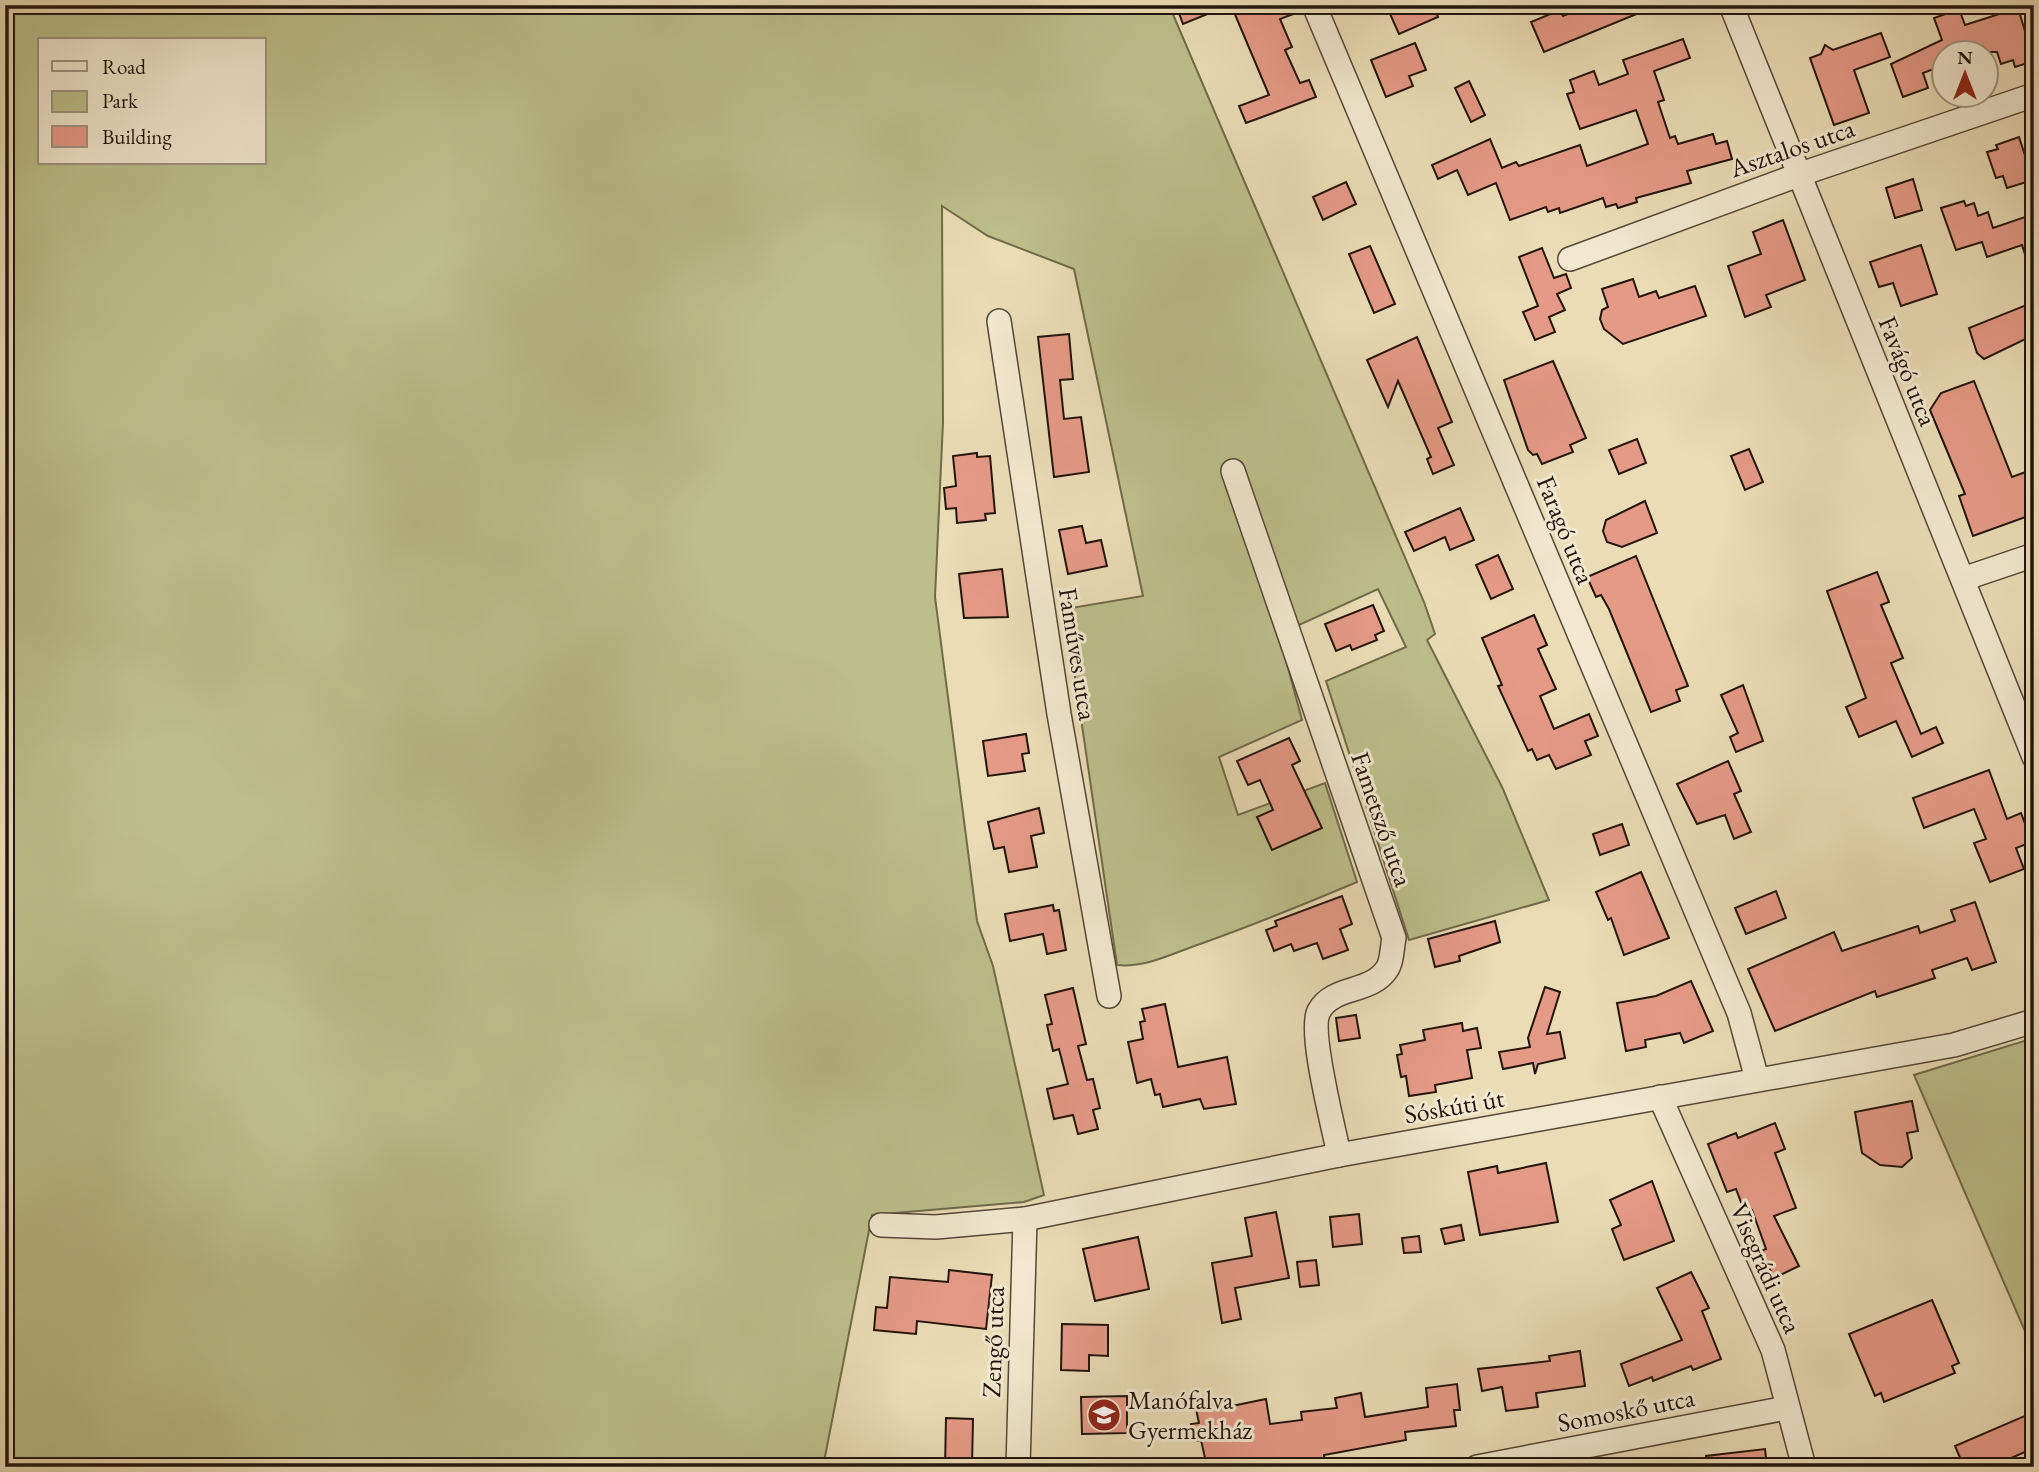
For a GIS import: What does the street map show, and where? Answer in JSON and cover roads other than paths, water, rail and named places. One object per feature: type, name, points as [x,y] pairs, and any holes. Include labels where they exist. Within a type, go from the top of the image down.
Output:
[{"type":"street","name":"Faragó utca","points":[[1314,5],[1739,1013],[1757,1079]]},
{"type":"street","name":"Favágó utca","points":[[1731,5],[2034,757]]},
{"type":"street","name":"Asztalos utca","points":[[1570,259],[1801,174],[2034,95]]},
{"type":"street","name":"Faműves utca","points":[[999,321],[1059,715],[1109,996]]},
{"type":"street","name":"Fametsző utca","points":[[1233,471],[1394,938],[1387,969],[1372,983],[1332,997],[1318,1012],[1315,1033],[1339,1155]]},
{"type":"street","points":[[1963,579],[2034,555]]},
{"type":"street","name":"Sóskúti út","points":[[881,1225],[936,1227],[1025,1219],[1339,1155],[1955,1045],[2034,1021]]},
{"type":"street","name":"Visegrádi utca","points":[[1660,1097],[1773,1350],[1786,1408],[1804,1467]]},
{"type":"street","name":"Zengő utca","points":[[1018,1467],[1025,1219]]},
{"type":"street","name":"Somoskő utca","points":[[1477,1467],[1786,1408]]},
{"type":"place","name":"Manófalva Gyermekház","points":[[1104,1415]]}]
